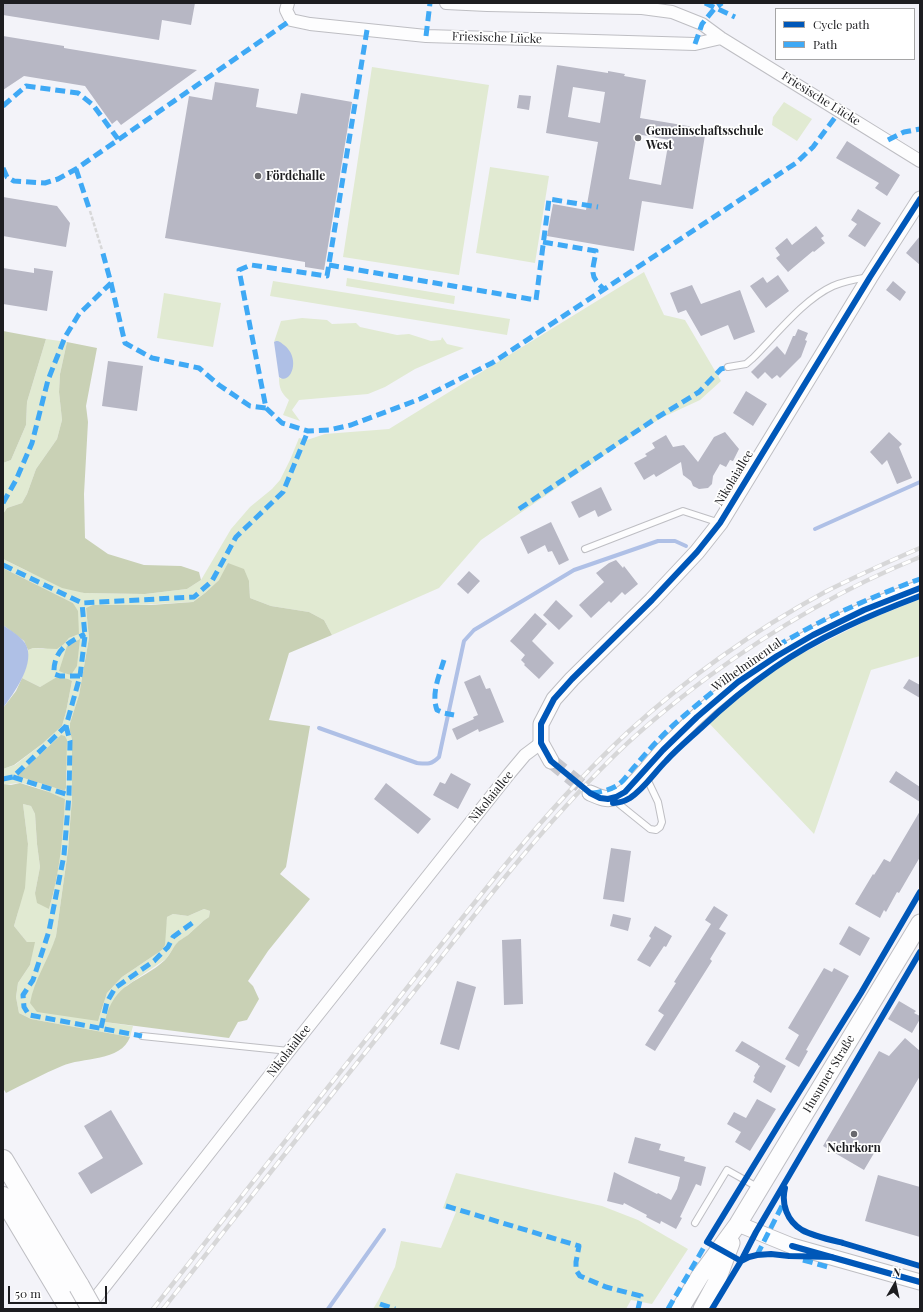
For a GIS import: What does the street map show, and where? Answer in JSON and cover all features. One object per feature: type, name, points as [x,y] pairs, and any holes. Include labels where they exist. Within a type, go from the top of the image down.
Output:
[{"type":"highway","points":[[3,1160],[71,1297]]},
{"type":"highway","points":[[3,1197],[71,1297],[92,1309]]},
{"type":"main road","name":"Husumer Straße","points":[[680,1309],[700,1276],[738,1224],[920,923]]},
{"type":"main road","name":"Husumer Straße","points":[[702,1309],[716,1283],[738,1224]]},
{"type":"street","name":"Friesische Lücke","points":[[288,3],[286,10],[291,20],[310,24],[426,36],[695,44],[721,38]]},
{"type":"street","name":"Friesische Lücke","points":[[446,3],[487,6],[642,8],[672,12],[702,24],[721,38],[920,160]]},
{"type":"street","name":"Nikolaiallee","points":[[87,1309],[509,774],[525,755],[541,743],[541,724],[554,699],[572,679],[652,600],[696,552],[720,522],[870,276],[920,199]]},
{"type":"street","name":"Wilhelminental","points":[[616,797],[625,792],[663,750],[697,717],[738,682],[777,656],[813,635],[864,610],[920,588]]},
{"type":"street","points":[[541,743],[550,761]]},
{"type":"street","points":[[590,793],[600,798],[608,799],[616,797]]},
{"type":"street","points":[[738,1224],[792,1246],[920,1282]]},
{"type":"lane","points":[[728,367],[746,364],[800,310],[832,286],[850,280],[870,276]]},
{"type":"lane","points":[[585,549],[683,511],[720,522]]},
{"type":"lane","points":[[616,797],[619,804],[650,829],[656,830],[660,827],[662,822],[658,802],[649,783],[640,776]]},
{"type":"lane","points":[[142,1036],[289,1051]]},
{"type":"lane","points":[[695,1223],[727,1170],[759,1188]]},
{"type":"path","points":[[90,211],[102,250]]},
{"type":"green space","points":[[372,67],[489,85],[459,275],[343,257]]},
{"type":"green space","points":[[784,102],[812,119],[797,141],[772,125],[773,117]]},
{"type":"green space","points":[[490,167],[549,176],[535,263],[476,253]]},
{"type":"green space","points":[[644,272],[664,315],[685,320],[721,381],[700,400],[661,418],[619,445],[481,540],[439,588],[332,635],[324,620],[309,612],[271,606],[250,598],[249,581],[219,580],[193,602],[86,608],[89,638],[79,695],[70,723],[72,740],[72,798],[68,850],[56,936],[52,949],[99,1018],[107,993],[122,977],[162,950],[167,917],[173,914],[188,916],[204,909],[210,911],[209,917],[177,943],[166,959],[126,986],[105,1022],[133,1026],[130,1037],[31,1019],[19,1013],[16,997],[18,983],[30,965],[34,942],[27,942],[14,926],[18,912],[28,844],[23,804],[31,806],[35,814],[40,867],[35,893],[49,909],[56,882],[62,841],[65,799],[35,787],[19,783],[3,784],[3,769],[15,765],[62,726],[66,712],[72,681],[57,678],[40,687],[22,678],[26,667],[28,650],[33,648],[43,649],[64,644],[69,638],[79,634],[73,603],[3,568],[3,559],[27,571],[84,593],[145,594],[187,589],[201,580],[231,529],[250,507],[272,489],[280,480],[299,438],[307,440],[325,434],[389,429]],"holes":[[[33,761],[67,771],[65,791],[17,776]]]},
{"type":"green space","points":[[347,278],[455,296],[454,304],[346,286]]},
{"type":"green space","points":[[273,281],[510,319],[507,335],[270,296]]},
{"type":"green space","points":[[164,293],[221,303],[213,347],[157,338]]},
{"type":"green space","points":[[302,318],[327,320],[332,324],[356,323],[360,327],[397,335],[409,334],[431,341],[441,340],[442,337],[447,344],[464,348],[415,369],[385,387],[368,394],[299,400],[292,410],[300,421],[283,415],[289,400],[282,393],[279,384],[279,377],[281,379],[276,341],[274,342],[281,321]]},
{"type":"green space","points":[[3,331],[46,339],[27,402],[26,425],[11,460],[3,463]]},
{"type":"green space","points":[[46,339],[67,342],[60,374],[59,392],[62,420],[57,439],[36,469],[22,503],[7,508],[3,514],[3,463],[11,460],[26,425],[27,402]]},
{"type":"green space","points":[[67,342],[97,348],[86,406],[88,422],[84,494],[85,538],[108,554],[144,565],[181,566],[199,572],[201,580],[187,589],[145,594],[84,593],[62,588],[3,559],[3,514],[7,508],[22,503],[36,469],[57,439],[62,420],[59,392],[60,374]]},
{"type":"green space","points":[[228,563],[244,569],[249,581],[250,598],[271,606],[309,612],[324,620],[332,635],[289,653],[269,720],[310,726],[286,867],[280,874],[310,899],[268,951],[248,981],[253,986],[259,999],[247,1020],[238,1022],[229,1038],[105,1022],[114,999],[121,991],[156,968],[165,960],[180,940],[209,917],[210,911],[204,909],[188,916],[173,914],[167,917],[165,945],[162,950],[122,977],[107,993],[98,1021],[37,1012],[30,1003],[38,978],[56,936],[68,850],[72,798],[72,740],[70,723],[79,695],[89,638],[86,608],[93,605],[151,605],[193,602],[219,580]]},
{"type":"green space","points":[[3,568],[73,603],[78,611],[79,634],[69,638],[57,649],[33,648],[28,650],[24,641],[3,625]]},
{"type":"green space","points":[[920,599],[920,656],[871,670],[814,834],[707,721],[779,665],[868,620]]},
{"type":"green space","points":[[80,639],[77,666],[71,675],[59,671],[67,646]]},
{"type":"green space","points":[[57,677],[72,681],[62,726],[42,744],[14,765],[3,769],[3,708],[16,691],[22,678],[40,687]]},
{"type":"green space","points":[[61,735],[65,736],[67,740],[65,791],[17,776]]},
{"type":"green space","points":[[20,783],[49,792],[65,799],[56,882],[49,909],[37,903],[35,893],[40,867],[35,814],[31,806],[23,804],[28,844],[25,888],[14,926],[27,942],[35,942],[30,965],[18,983],[16,997],[19,1013],[31,1019],[130,1037],[125,1045],[110,1055],[70,1063],[6,1093],[3,1088],[3,784],[11,785]]},
{"type":"green space","points":[[456,1173],[602,1206],[638,1220],[688,1249],[652,1304],[631,1300],[626,1309],[373,1309],[395,1267],[401,1241],[441,1248],[456,1212],[443,1208]]},
{"type":"water","points":[[276,341],[284,345],[292,357],[293,364],[290,375],[283,379],[279,377],[274,342]]},
{"type":"water","points":[[3,625],[23,640],[28,651],[28,659],[23,677],[3,708]]},
{"type":"building","points":[[3,3],[195,3],[191,25],[162,20],[159,40],[3,15]]},
{"type":"building","points":[[3,36],[64,46],[64,48],[197,70],[121,125],[117,120],[112,124],[85,86],[24,76],[3,90]]},
{"type":"building","name":"Gemeinschaftsschule West","points":[[557,65],[608,73],[608,71],[646,80],[640,118],[706,129],[693,209],[642,201],[634,251],[547,236],[553,204],[586,210],[598,142],[546,133]],"holes":[[[573,87],[605,92],[600,123],[568,117]],[[637,134],[669,140],[661,185],[629,179]]]},
{"type":"building","name":"Fördehalle","points":[[215,82],[259,89],[256,107],[297,114],[301,93],[352,102],[324,270],[305,267],[305,262],[165,238],[189,96],[212,100]]},
{"type":"building","points":[[519,95],[531,96],[529,110],[517,108]]},
{"type":"building","points":[[847,141],[900,175],[887,196],[875,188],[879,183],[836,158]]},
{"type":"building","points":[[3,197],[57,206],[70,223],[66,247],[3,236]]},
{"type":"building","points":[[858,209],[881,223],[865,247],[848,236],[857,224],[851,220]]},
{"type":"building","points":[[816,226],[824,236],[821,238],[825,243],[788,272],[776,258],[780,255],[775,248],[787,238],[792,245]]},
{"type":"building","points":[[920,236],[920,265],[906,253]]},
{"type":"building","points":[[3,268],[34,273],[34,268],[53,271],[47,311],[3,304]]},
{"type":"building","points":[[778,275],[789,291],[766,308],[750,286],[763,277],[767,283]]},
{"type":"building","points":[[893,281],[906,292],[900,301],[886,290]]},
{"type":"building","points":[[692,285],[701,304],[740,290],[755,332],[734,340],[728,325],[701,336],[686,310],[678,313],[670,293]]},
{"type":"building","points":[[798,329],[808,333],[805,340],[807,341],[801,357],[780,378],[777,375],[772,379],[765,372],[758,379],[751,372],[777,346],[785,355],[793,336],[795,336]]},
{"type":"building","points":[[108,361],[143,366],[137,411],[102,406]]},
{"type":"building","points":[[746,391],[767,404],[753,426],[733,413]]},
{"type":"building","points":[[725,432],[739,449],[733,461],[730,460],[726,467],[720,464],[713,476],[712,484],[708,488],[699,489],[693,486],[691,481],[683,475],[681,462],[656,477],[654,474],[644,480],[634,463],[647,456],[645,454],[655,448],[652,443],[666,435],[673,447],[684,445],[698,462],[714,437]]},
{"type":"building","points":[[889,432],[902,444],[899,447],[912,478],[897,484],[887,460],[882,465],[870,452]]},
{"type":"building","points":[[601,487],[612,510],[598,517],[595,510],[579,518],[571,502]]},
{"type":"building","points":[[551,522],[569,560],[559,565],[552,551],[548,552],[545,545],[528,554],[520,537]]},
{"type":"building","points":[[616,560],[623,568],[624,566],[638,584],[625,595],[622,592],[611,603],[609,601],[591,618],[579,605],[604,582],[596,573],[609,563]]},
{"type":"building","points":[[469,571],[480,581],[468,594],[457,584]]},
{"type":"building","points":[[556,600],[573,616],[559,630],[543,615]]},
{"type":"building","points":[[535,613],[547,624],[532,641],[554,663],[539,679],[524,665],[525,664],[521,660],[525,655],[510,641]]},
{"type":"building","points":[[480,675],[486,689],[490,688],[504,722],[479,732],[478,729],[457,740],[452,729],[474,719],[473,717],[478,715],[464,682]]},
{"type":"building","points":[[909,679],[920,685],[920,698],[903,688]]},
{"type":"building","points":[[896,771],[920,787],[920,802],[889,782]]},
{"type":"building","points":[[451,773],[471,784],[458,809],[433,795],[440,782],[445,784]]},
{"type":"building","points":[[386,783],[431,819],[418,834],[374,799]]},
{"type":"building","points":[[920,811],[920,857],[899,893],[897,892],[886,912],[884,910],[880,918],[855,904],[884,859],[890,862]]},
{"type":"building","points":[[611,848],[631,851],[624,902],[603,899]]},
{"type":"building","points":[[714,906],[728,915],[719,929],[726,933],[710,959],[712,961],[655,1051],[645,1045],[664,1015],[658,1011],[676,983],[674,982],[711,924],[705,920]]},
{"type":"building","points":[[613,914],[631,918],[628,931],[610,926]]},
{"type":"building","points":[[655,926],[672,936],[666,947],[664,946],[650,967],[637,960],[651,938],[649,936]]},
{"type":"building","points":[[849,926],[870,938],[860,956],[839,944]]},
{"type":"building","points":[[521,939],[523,1004],[504,1005],[502,940]]},
{"type":"building","points":[[824,968],[832,972],[834,968],[849,976],[806,1050],[808,1051],[799,1067],[785,1059],[799,1035],[788,1028]]},
{"type":"building","points":[[457,981],[476,987],[459,1050],[440,1044]]},
{"type":"building","points":[[899,1001],[916,1011],[914,1013],[920,1016],[920,1019],[912,1033],[888,1019]]},
{"type":"building","points":[[905,1038],[920,1051],[920,1076],[864,1170],[823,1146],[879,1051],[889,1056]]},
{"type":"building","points":[[742,1041],[786,1066],[771,1093],[753,1082],[754,1076],[760,1066],[735,1051]]},
{"type":"building","points":[[757,1099],[776,1109],[750,1151],[735,1142],[741,1132],[727,1124],[734,1112],[746,1118]]},
{"type":"building","points":[[111,1110],[143,1164],[91,1194],[78,1173],[103,1158],[84,1126]]},
{"type":"building","points":[[635,1137],[661,1144],[659,1150],[685,1157],[684,1161],[706,1167],[701,1186],[696,1184],[680,1217],[682,1218],[676,1229],[661,1221],[660,1224],[646,1217],[647,1215],[624,1203],[623,1205],[607,1201],[614,1172],[671,1200],[677,1189],[680,1177],[628,1163]]},
{"type":"building","points":[[878,1175],[920,1187],[920,1237],[865,1221]]},
{"type":"waterway","points":[[815,529],[920,482]]},
{"type":"waterway","points":[[319,728],[417,763],[431,763],[439,757],[464,641],[474,630],[574,570],[658,541],[675,541],[686,546]]},
{"type":"waterway","points":[[328,1309],[384,1230]]},
{"type":"tunnel","points":[[551,761],[590,793]]},
{"type":"railway","points":[[153,1309],[478,898],[565,795],[596,763],[628,732],[674,693],[722,656],[747,639],[825,592],[920,548]]},
{"type":"railway","points":[[163,1309],[316,1114],[504,879],[578,792],[617,753],[681,698],[733,659],[759,642],[810,610],[864,582],[920,557]]},
{"type":"marked path","points":[[426,36],[430,3]]},
{"type":"marked path","points":[[705,3],[735,17]]},
{"type":"marked path","points":[[695,44],[702,24],[715,8],[722,3]]},
{"type":"marked path","points":[[3,168],[7,177],[14,181],[45,183],[58,179],[76,169],[291,20]]},
{"type":"marked path","points":[[111,283],[125,343],[152,358],[199,368],[219,385],[250,406],[266,408],[239,270],[251,265],[327,276],[367,30]]},
{"type":"marked path","points":[[3,106],[26,86],[78,93],[93,105],[118,139]]},
{"type":"marked path","points":[[266,408],[282,423],[308,431],[329,430],[351,425],[420,399],[492,363],[796,163],[813,147],[840,111]]},
{"type":"marked path","points":[[888,140],[904,132],[920,129]]},
{"type":"marked path","points":[[76,169],[90,211]]},
{"type":"marked path","points":[[329,265],[536,300],[549,199],[598,207]]},
{"type":"marked path","points":[[543,242],[596,251],[593,272],[596,280],[604,289]]},
{"type":"marked path","points":[[3,503],[16,480],[32,443],[48,380],[65,337],[79,314],[111,283],[102,250]]},
{"type":"marked path","points":[[519,509],[658,417],[699,392],[721,369],[728,367]]},
{"type":"marked path","points":[[3,565],[82,603],[194,597],[212,581],[236,537],[283,492],[308,431]]},
{"type":"marked path","points":[[592,793],[618,785],[653,745],[678,721],[723,684],[767,653],[830,617],[920,579]]},
{"type":"marked path","points":[[3,779],[13,777],[66,726],[80,676],[85,636],[82,603]]},
{"type":"marked path","points":[[80,676],[60,676],[54,674],[54,666],[62,649],[72,641],[85,634]]},
{"type":"marked path","points":[[444,660],[436,685],[435,704],[437,710],[454,715]]},
{"type":"marked path","points":[[66,726],[70,741],[69,795],[64,855],[49,931],[33,980],[23,995],[24,1007],[29,1015],[142,1036]]},
{"type":"marked path","points":[[13,777],[69,795]]},
{"type":"marked path","points":[[101,1028],[107,1002],[115,988],[154,961],[168,947],[173,937],[195,921]]},
{"type":"marked path","points":[[757,1255],[783,1204]]},
{"type":"marked path","points":[[446,1206],[579,1246],[576,1270],[580,1276],[606,1287],[641,1296],[638,1309]]},
{"type":"marked path","points":[[668,1309],[707,1242]]},
{"type":"marked path","points":[[803,1260],[828,1267]]},
{"type":"marked path","points":[[380,1304],[395,1309]]},
{"type":"cycle path","points":[[920,199],[870,277],[720,523],[697,552],[652,600],[572,679],[554,699],[541,724],[541,743],[551,761],[590,793],[600,798],[608,799],[616,797],[625,792],[663,750],[697,717],[738,682],[777,656],[813,635],[864,610],[920,588]]},
{"type":"cycle path","points":[[613,803],[624,801],[635,794],[674,752],[727,704],[774,668],[808,646],[826,637],[882,611],[920,596]]},
{"type":"cycle path","points":[[920,892],[861,993],[707,1242],[741,1261],[756,1232],[920,952]]},
{"type":"cycle path","points":[[785,1188],[784,1200],[786,1212],[792,1222],[802,1230],[817,1236],[920,1266]]},
{"type":"cycle path","points":[[792,1246],[920,1282]]},
{"type":"cycle path","points":[[712,1309],[741,1261],[749,1257],[771,1254],[832,1257]]},
{"type":"place","name":"Gemeinschaftsschule West","points":[[638,138]]},
{"type":"place","name":"Fördehalle","points":[[258,176]]},
{"type":"place","name":"Nehrkorn","points":[[854,1134]]}]
